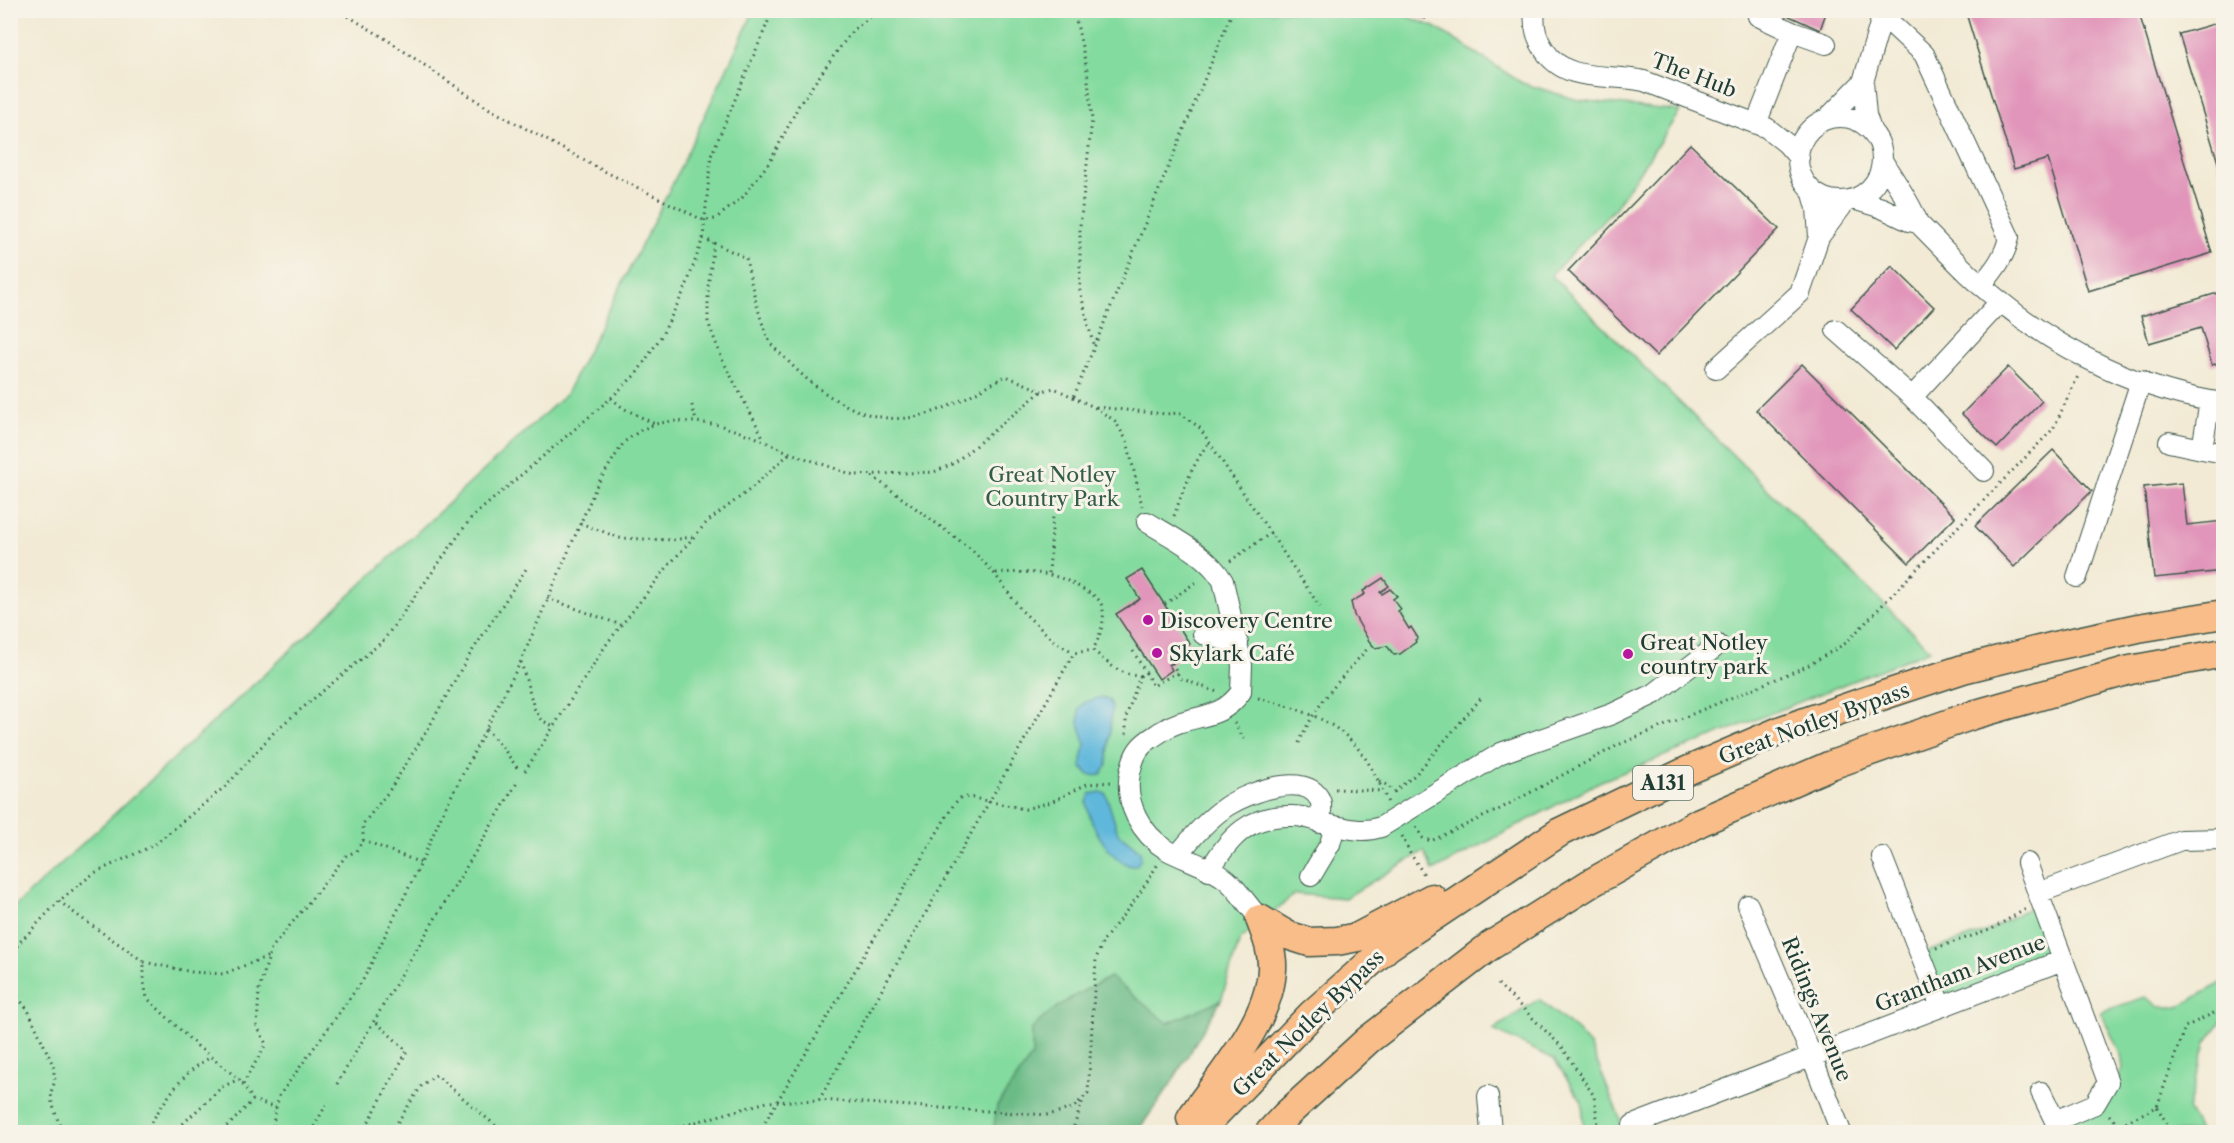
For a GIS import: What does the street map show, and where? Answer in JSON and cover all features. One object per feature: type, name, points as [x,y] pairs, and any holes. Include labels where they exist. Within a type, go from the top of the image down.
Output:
[{"type":"highway","name":"Great Notley Bypass","points":[[1198,1132],[1312,1014],[1389,946],[1560,832],[1689,770],[1782,730],[1963,669],[2138,628],[2223,614]]},
{"type":"highway","name":"A131","points":[[1270,1132],[1368,1040],[1490,946],[1591,883],[1700,822],[1831,765],[1973,715],[2130,670],[2223,653]]},
{"type":"highway","points":[[1260,919],[1287,935],[1309,942],[1337,941],[1358,937],[1560,832]]},
{"type":"highway","points":[[1181,1132],[1252,1031],[1268,998],[1272,968],[1271,952],[1260,919]]},
{"type":"street","name":"The Hub","points":[[1535,10],[1535,31],[1540,44],[1558,67],[1582,74],[1627,77],[1644,81],[1762,126],[1787,129],[1822,122]]},
{"type":"street","points":[[1981,286],[2002,259],[2009,237],[1924,54],[1883,13],[1863,82],[1866,115],[1877,139],[1882,160],[1913,209],[1918,223],[1981,286],[2027,323],[2114,371],[2217,402],[2202,449]]},
{"type":"street","points":[[1758,16],[1792,32],[1826,44]]},
{"type":"street","points":[[1762,126],[1792,32]]},
{"type":"street","points":[[1863,82],[1807,134],[1801,145],[1799,158],[1804,181],[1812,190],[1828,199],[1850,200],[1882,208],[1918,223]]},
{"type":"street","points":[[1822,122],[1850,118],[1871,130]]},
{"type":"street","name":"The Hub","points":[[1762,126],[1787,144],[1799,158]]},
{"type":"street","points":[[1716,369],[1800,293],[1819,237],[1850,200],[1864,193],[1874,184],[1880,173],[1882,160]]},
{"type":"street","points":[[1812,190],[1817,208],[1819,237]]},
{"type":"street","points":[[1912,397],[2000,302]]},
{"type":"street","points":[[1836,330],[1912,397],[1984,471]]},
{"type":"street","points":[[2077,577],[2141,381]]},
{"type":"street","points":[[2169,442],[2223,453]]},
{"type":"street","points":[[1147,522],[1189,548],[1216,570],[1222,581],[1239,643],[1242,665],[1241,692],[1218,713],[1177,723],[1140,747],[1133,759],[1128,794],[1136,815],[1148,835],[1172,852],[1228,881],[1260,919]]},
{"type":"street","points":[[1203,634],[1239,643]]},
{"type":"street","points":[[1209,871],[1223,848],[1238,832],[1257,819],[1295,815],[1328,825],[1366,832],[1381,827],[1501,753],[1609,715],[1654,694],[1718,645]]},
{"type":"street","points":[[1172,852],[1229,805],[1273,787],[1305,786],[1314,792],[1321,802],[1328,825],[1330,844],[1311,876]]},
{"type":"street","points":[[1228,881],[1229,862],[1239,845],[1261,831],[1279,825],[1328,825]]},
{"type":"street","points":[[2039,896],[2181,840],[2223,840]]},
{"type":"street","points":[[1882,857],[1941,1007]]},
{"type":"street","name":"Grantham Avenue","points":[[1634,1132],[1633,1125],[2063,960],[2027,862]]},
{"type":"street","name":"Ridings Avenue","points":[[1748,905],[1841,1132]]},
{"type":"street","points":[[2042,1092],[2055,1121],[2095,1104],[2108,1082],[2063,960]]},
{"type":"street","points":[[1488,1096],[1491,1132]]},
{"type":"path","points":[[338,10],[386,39],[486,107],[598,168],[703,220],[716,219],[742,198],[771,160],[799,105],[835,54],[853,30],[879,10]]},
{"type":"path","points":[[10,956],[20,942],[59,901],[94,873],[154,845],[227,785],[276,730],[383,641],[471,518],[637,373],[662,335],[686,287],[703,238],[711,156],[773,10]]},
{"type":"path","points":[[1074,10],[1088,70],[1092,120],[1080,226],[1080,290],[1094,350]]},
{"type":"path","points":[[1074,396],[1233,10]]},
{"type":"path","points":[[703,238],[747,258],[768,341],[807,380],[824,393],[855,410],[888,418],[914,417],[948,407],[1006,376],[1042,391]]},
{"type":"path","points":[[714,243],[708,287],[708,322],[722,359],[765,441]]},
{"type":"path","points":[[1241,692],[1313,715],[1343,732],[1372,767],[1383,791],[1400,815],[1423,838],[1431,841],[1498,810],[1618,744],[1808,666],[1846,643],[1910,574],[2053,429],[2079,373],[2089,376]]},
{"type":"path","points":[[273,1132],[279,1096],[363,980],[421,863],[441,816],[521,661],[597,484],[624,442],[641,430],[655,424],[673,421],[719,425],[854,475],[934,472],[953,464],[1042,391],[1054,388],[1074,396],[1115,421],[1127,441],[1147,522]]},
{"type":"path","points":[[611,398],[623,408],[655,424]]},
{"type":"path","points":[[692,405],[696,422]]},
{"type":"path","points":[[1094,407],[1166,414],[1179,413],[1199,427],[1320,607]]},
{"type":"path","points":[[1167,535],[1184,486],[1200,454],[1209,442]]},
{"type":"path","points":[[525,771],[608,642],[694,536],[707,522],[748,491],[790,453]]},
{"type":"path","points":[[870,475],[971,549],[994,573],[1021,610],[1061,646],[1074,653],[1093,650],[1124,674],[1140,676],[1146,673]]},
{"type":"path","points":[[1049,573],[1053,516]]},
{"type":"path","points":[[580,523],[620,538],[672,540],[694,536]]},
{"type":"path","points":[[243,1084],[266,1044],[257,1026],[259,990],[271,949],[346,856],[356,851],[363,840],[363,824],[389,791],[428,729],[465,662],[528,567]]},
{"type":"path","points":[[994,573],[1049,573],[1066,579],[1099,599],[1103,622],[1093,650]]},
{"type":"path","points":[[547,598],[621,625]]},
{"type":"path","points":[[1299,743],[1327,694],[1369,647]]},
{"type":"path","points":[[1133,651],[1154,686],[1178,672]]},
{"type":"path","points":[[819,1100],[1074,653]]},
{"type":"path","points":[[521,661],[534,708],[541,720],[553,726]]},
{"type":"path","points":[[1172,663],[1180,678],[1218,693]]},
{"type":"path","points":[[1133,759],[1126,751],[1126,717],[1140,676]]},
{"type":"path","points":[[1394,792],[1416,774],[1482,697]]},
{"type":"path","points":[[486,729],[518,769]]},
{"type":"path","points":[[759,1132],[954,804],[960,798],[969,797],[1025,809],[1052,802],[1087,784],[1128,782]]},
{"type":"path","points":[[338,1084],[517,783]]},
{"type":"path","points":[[1335,789],[1383,791]]},
{"type":"path","points":[[1400,815],[1410,853],[1425,876]]},
{"type":"path","points":[[363,840],[421,863]]},
{"type":"path","points":[[661,1132],[767,1102],[819,1100],[1048,1115],[1073,1108],[1088,1093],[1096,959],[1103,941],[1172,852]]},
{"type":"path","points":[[1920,954],[1990,930],[2039,896]]},
{"type":"path","points":[[59,901],[83,921],[101,930],[144,962],[192,972],[223,974],[269,956]]},
{"type":"path","points":[[144,962],[147,998],[239,1079],[253,1100],[276,1108]]},
{"type":"path","points":[[1498,984],[1562,1047],[1594,1096],[1599,1132]]},
{"type":"path","points":[[10,988],[28,1010],[53,1065],[55,1081],[51,1092],[52,1103],[62,1132]]},
{"type":"path","points":[[2104,1132],[2157,1107],[2185,1027],[2223,1008]]},
{"type":"path","points":[[363,1132],[407,1052],[374,1021]]},
{"type":"path","points":[[148,1127],[186,1075],[198,1063],[212,1057]]},
{"type":"path","points":[[391,1132],[422,1085],[436,1076],[503,1132]]},
{"type":"path","points":[[174,1132],[222,1087],[239,1079]]},
{"type":"path","points":[[1072,1132],[1084,1097]]},
{"type":"path","points":[[216,1132],[229,1125],[253,1100]]},
{"type":"path","points":[[311,1132],[326,1106]]},
{"type":"path","points":[[2157,1107],[2172,1132]]},
{"type":"green space","name":"Great Notley Country Park","points":[[754,11],[1393,11],[1435,27],[1522,83],[1578,100],[1680,111],[1615,208],[1551,275],[1930,650],[1599,782],[1433,871],[1424,851],[1345,898],[1295,894],[1240,940],[1221,1000],[1170,1085],[1137,1132],[11,1132],[10,911],[566,394],[672,185]]},
{"type":"green space","points":[[2042,900],[2063,960],[1941,1007],[1921,954],[1990,930]]},
{"type":"green space","points":[[1110,977],[1168,1023],[1221,1000],[1170,1085],[1137,1132],[993,1132],[997,1106],[1032,1056],[1032,1029],[1059,1006]]},
{"type":"green space","points":[[2223,982],[2223,1019],[2206,1042],[2188,1109],[2200,1132],[2037,1132],[2102,1105],[2115,1088],[2123,1069],[2121,1056],[2101,1012],[2145,997],[2160,1007],[2178,1007]]},
{"type":"green space","points":[[1539,999],[1578,1032],[1591,1047],[1623,1132],[1584,1132],[1582,1102],[1554,1059],[1493,1030]]},
{"type":"water","points":[[1102,697],[1109,700],[1112,706],[1107,766],[1101,775],[1089,775],[1081,767],[1085,743],[1079,723],[1079,708],[1085,702]]},
{"type":"water","points":[[1101,792],[1106,794],[1118,833],[1140,851],[1141,859],[1136,866],[1119,860],[1103,843],[1097,832],[1088,811],[1087,801],[1090,794]]},
{"type":"building","points":[[1404,10],[1429,10],[1425,19]]},
{"type":"building","points":[[1776,10],[1827,10],[1820,30]]},
{"type":"building","points":[[1965,10],[2138,10],[2212,253],[2088,291],[2048,159],[2014,169]]},
{"type":"building","points":[[2224,21],[2224,179],[2223,179],[2179,34]]},
{"type":"building","points":[[1690,144],[1779,229],[1656,356],[1568,271]]},
{"type":"building","points":[[1892,266],[1934,307],[1894,350],[1851,309]]},
{"type":"building","points":[[2224,291],[2224,361],[2212,365],[2201,328],[2149,343],[2141,316]]},
{"type":"building","points":[[1802,364],[1955,517],[1909,563],[1756,410]]},
{"type":"building","points":[[2008,367],[2042,401],[1997,448],[1962,414]]},
{"type":"building","points":[[2053,450],[2092,491],[2014,567],[1975,526]]},
{"type":"building","points":[[2182,483],[2187,525],[2224,521],[2224,571],[2154,578],[2144,487]]},
{"type":"building","name":"Discovery Centre","points":[[1142,570],[1190,644],[1176,653],[1179,658],[1169,665],[1172,670],[1159,679],[1116,614],[1140,599],[1127,579]]},
{"type":"building","points":[[1383,578],[1389,586],[1380,592],[1382,594],[1390,589],[1397,596],[1393,599],[1401,609],[1398,611],[1409,629],[1411,627],[1418,638],[1400,654],[1394,655],[1387,646],[1375,648],[1354,615],[1351,602],[1365,594],[1363,591]]},
{"type":"place","name":"Discovery Centre","points":[[1148,620]]},
{"type":"place","name":"Skylark Café","points":[[1157,653]]},
{"type":"place","name":"Great Notley country park","points":[[1628,654]]}]
